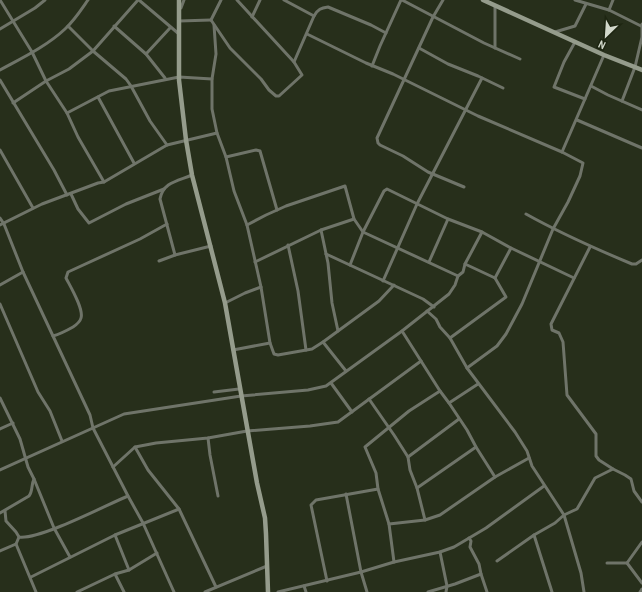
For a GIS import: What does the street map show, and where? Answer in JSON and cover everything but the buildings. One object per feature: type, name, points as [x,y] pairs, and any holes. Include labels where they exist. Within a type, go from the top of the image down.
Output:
[{"type":"street","points":[[0,0],[32,52],[46,81],[67,113],[78,137],[104,182]]},
{"type":"street","points":[[0,30],[45,0]]},
{"type":"street","points":[[0,70],[57,36],[68,26],[88,0]]},
{"type":"street","points":[[13,103],[46,81],[69,69],[93,51],[138,0],[180,35]]},
{"type":"street","points":[[179,0],[181,108],[192,175],[225,303],[239,389],[264,518],[268,592]]},
{"type":"street","points":[[179,8],[181,8],[184,0]]},
{"type":"street","points":[[211,20],[221,0]]},
{"type":"street","points":[[211,20],[230,48],[261,79],[269,90],[276,96],[279,96],[302,75],[294,62],[237,0]]},
{"type":"street","points":[[252,17],[260,0]]},
{"type":"street","points":[[284,0],[314,16]]},
{"type":"street","points":[[372,66],[402,0],[484,43],[520,59]]},
{"type":"street","points":[[443,0],[433,17],[377,138],[377,141],[380,145],[403,156],[432,174],[464,187]]},
{"type":"street","points":[[483,0],[604,55],[642,70]]},
{"type":"street","points":[[575,0],[609,10],[642,25],[642,38],[635,67],[622,101]]},
{"type":"street","points":[[609,10],[613,0]]},
{"type":"street","points":[[555,32],[575,26],[586,4]]},
{"type":"street","points":[[495,6],[495,48]]},
{"type":"street","points":[[294,62],[314,16],[319,9],[328,8],[371,25],[386,33]]},
{"type":"street","points":[[179,22],[211,20]]},
{"type":"street","points":[[68,26],[131,86],[150,121],[167,145]]},
{"type":"street","points":[[114,26],[146,54],[166,78]]},
{"type":"street","points":[[214,26],[216,54],[212,79],[211,102],[216,132],[226,157],[234,191],[247,225],[261,288],[270,343],[274,354],[278,355],[312,349],[379,301],[394,285]]},
{"type":"street","points":[[146,54],[170,28]]},
{"type":"street","points":[[307,34],[372,66],[393,74],[465,110],[582,162],[583,166],[580,176],[553,229],[522,304],[501,342],[467,368]]},
{"type":"street","points":[[575,42],[564,62],[554,87],[585,100]]},
{"type":"street","points":[[419,48],[448,64],[503,88]]},
{"type":"street","points":[[562,152],[604,55]]},
{"type":"street","points":[[67,113],[109,91],[166,78],[180,77],[212,79]]},
{"type":"street","points":[[383,281],[417,204],[482,78]]},
{"type":"street","points":[[0,80],[54,170],[67,195]]},
{"type":"street","points":[[591,86],[642,110]]},
{"type":"street","points":[[98,97],[134,163]]},
{"type":"street","points":[[577,120],[642,148]]},
{"type":"street","points":[[2,224],[33,208],[104,182],[167,145],[216,132]]},
{"type":"street","points":[[0,150],[33,208]]},
{"type":"street","points":[[226,157],[256,150],[260,151],[277,210]]},
{"type":"street","points":[[71,194],[78,209],[89,223],[126,204],[192,175]]},
{"type":"street","points":[[247,225],[286,206],[344,186],[346,187],[354,218],[362,232],[458,276]]},
{"type":"street","points":[[164,188],[160,199],[175,255]]},
{"type":"street","points":[[350,265],[362,232],[385,189],[448,219],[482,232],[511,248],[574,278]]},
{"type":"street","points":[[526,214],[590,247],[632,264],[636,264],[642,260]]},
{"type":"street","points":[[0,218],[23,272],[90,415],[93,428],[143,523],[174,592]]},
{"type":"street","points":[[255,262],[321,230],[354,218]]},
{"type":"street","points":[[429,262],[448,219]]},
{"type":"street","points":[[53,336],[69,330],[81,319],[82,313],[80,307],[66,278],[68,272],[140,239],[167,224]]},
{"type":"street","points":[[321,230],[328,263],[332,303],[338,331]]},
{"type":"street","points":[[0,470],[124,414],[241,396],[321,388],[331,383],[402,331],[449,294],[455,285],[458,276],[463,272],[482,232]]},
{"type":"street","points":[[288,245],[298,291],[306,350]]},
{"type":"street","points":[[159,261],[175,255],[211,246]]},
{"type":"street","points":[[590,247],[550,328],[559,333],[561,337],[567,395],[596,434],[597,457],[613,469],[631,479],[634,491],[642,502]]},
{"type":"street","points":[[495,278],[511,248]]},
{"type":"street","points":[[326,254],[394,285],[434,306]]},
{"type":"street","points":[[450,338],[506,297],[495,278],[466,264]]},
{"type":"street","points":[[0,285],[23,272]]},
{"type":"street","points":[[225,303],[245,293],[261,288]]},
{"type":"street","points":[[0,304],[38,392],[50,411],[62,441]]},
{"type":"street","points":[[427,311],[436,319],[440,327],[450,338],[478,384],[515,432],[527,451],[528,458],[544,486],[564,515],[581,573],[584,592]]},
{"type":"street","points":[[402,331],[495,477]]},
{"type":"street","points":[[323,342],[346,371]]},
{"type":"street","points":[[233,350],[270,343]]},
{"type":"street","points":[[113,467],[135,447],[156,443],[208,438],[248,431],[338,422],[421,361]]},
{"type":"street","points":[[331,383],[352,412]]},
{"type":"street","points":[[449,403],[478,384]]},
{"type":"street","points":[[214,392],[239,389]]},
{"type":"street","points":[[394,562],[389,524],[378,489],[376,473],[365,447],[409,411],[440,391]]},
{"type":"street","points":[[0,398],[22,445],[28,467],[54,528],[70,557]]},
{"type":"street","points":[[369,399],[389,427],[408,458],[425,520]]},
{"type":"street","points":[[408,458],[459,419]]},
{"type":"street","points":[[0,429],[13,424]]},
{"type":"street","points":[[208,438],[218,496]]},
{"type":"street","points":[[135,447],[148,470],[179,509],[216,587]]},
{"type":"street","points":[[417,488],[476,447]]},
{"type":"street","points":[[389,524],[425,520],[440,515],[495,477],[528,458]]},
{"type":"street","points":[[497,561],[534,535],[555,523],[564,515],[580,506],[597,476],[613,469]]},
{"type":"street","points":[[0,513],[31,494],[34,479]]},
{"type":"street","points":[[278,592],[327,581],[394,562],[440,552],[454,547],[486,528],[544,486]]},
{"type":"street","points":[[327,581],[311,505],[316,500],[378,489]]},
{"type":"street","points":[[346,494],[360,572],[367,592]]},
{"type":"street","points":[[19,537],[28,537],[54,528],[128,496]]},
{"type":"street","points":[[31,577],[115,535],[179,509]]},
{"type":"street","points":[[4,511],[6,522],[19,537]]},
{"type":"street","points":[[115,535],[129,570]]},
{"type":"street","points":[[534,535],[552,592]]},
{"type":"street","points":[[0,551],[16,544],[19,537]]},
{"type":"street","points":[[469,538],[471,541],[470,547],[479,564],[487,592]]},
{"type":"street","points":[[627,563],[642,542]]},
{"type":"street","points":[[16,544],[36,592]]},
{"type":"street","points":[[440,552],[447,586],[446,592]]},
{"type":"street","points":[[77,592],[115,574],[129,570],[157,553]]},
{"type":"street","points":[[607,563],[627,563]]},
{"type":"street","points":[[627,563],[642,583]]},
{"type":"street","points":[[205,592],[267,566]]},
{"type":"street","points":[[115,574],[124,592]]},
{"type":"street","points":[[428,592],[481,574]]},
{"type":"street","points":[[304,586],[306,592]]}]
